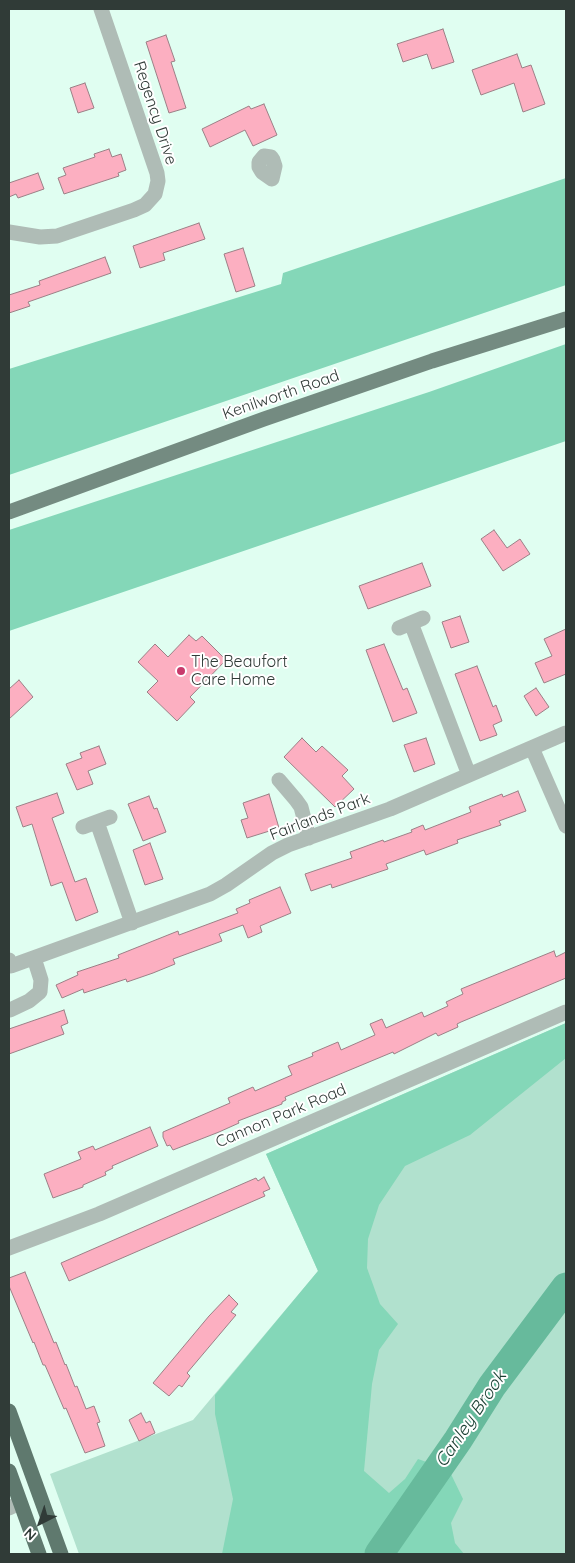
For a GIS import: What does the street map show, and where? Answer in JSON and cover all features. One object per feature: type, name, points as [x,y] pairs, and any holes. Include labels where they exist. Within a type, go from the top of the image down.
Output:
[{"type":"highway","points":[[9,1411],[61,1554]]},
{"type":"highway","points":[[9,1470],[15,1505],[39,1554]]},
{"type":"main road","name":"Kenilworth Road","points":[[9,512],[273,416],[566,319]]},
{"type":"street","name":"Regency Drive","points":[[9,232],[57,236],[145,206],[155,194],[158,181],[157,173],[101,9]]},
{"type":"street","points":[[411,623],[469,774]]},
{"type":"street","name":"Fairlands Park","points":[[10,963],[34,958],[210,894],[226,886],[272,853],[288,845],[390,809],[566,733]]},
{"type":"street","points":[[532,748],[566,826]]},
{"type":"street","points":[[279,780],[301,807],[309,838]]},
{"type":"street","points":[[96,822],[132,923]]},
{"type":"street","points":[[10,1010],[29,1001],[40,992],[41,980],[34,958]]},
{"type":"street","name":"Cannon Park Road","points":[[9,1248],[92,1218],[566,1012]]},
{"type":"green space","points":[[566,178],[566,285],[9,475],[9,369],[281,284],[283,273]]},
{"type":"green space","points":[[566,344],[566,441],[9,631],[9,530],[429,392]]},
{"type":"green space","points":[[566,1023],[566,1554],[79,1554],[50,1474],[193,1420],[318,1271],[266,1154]]},
{"type":"green space","points":[[566,1023],[566,1058],[470,1135],[405,1166],[379,1205],[368,1239],[367,1268],[380,1304],[398,1324],[379,1350],[372,1384],[364,1471],[389,1493],[405,1479],[418,1459],[449,1470],[463,1499],[451,1523],[455,1543],[464,1554],[222,1554],[233,1499],[215,1414],[215,1395],[318,1271],[266,1154]]},
{"type":"building","points":[[443,29],[454,62],[432,69],[427,54],[403,62],[397,44]]},
{"type":"building","points":[[166,35],[175,61],[171,62],[186,108],[169,113],[146,42]]},
{"type":"building","points":[[517,54],[522,68],[531,65],[545,104],[523,112],[514,83],[481,95],[472,70]]},
{"type":"building","points":[[85,83],[94,108],[78,113],[70,88]]},
{"type":"building","points":[[264,104],[277,135],[253,146],[245,130],[210,147],[202,129],[249,106],[251,109]]},
{"type":"building","points":[[109,149],[112,157],[121,154],[126,170],[118,173],[119,176],[64,194],[58,178],[66,175],[63,168],[95,157],[94,154]]},
{"type":"building","points":[[38,173],[44,189],[18,198],[16,194],[9,197],[9,183]]},
{"type":"building","points":[[199,223],[205,239],[163,253],[165,260],[140,268],[133,246]]},
{"type":"building","points":[[243,248],[255,286],[236,292],[224,254]]},
{"type":"building","points":[[105,257],[111,273],[28,302],[30,306],[9,313],[9,295],[40,285],[39,281]]},
{"type":"building","points":[[494,530],[507,548],[520,539],[530,554],[503,571],[481,539]]},
{"type":"building","points":[[422,563],[431,586],[368,609],[359,586]]},
{"type":"building","points":[[460,616],[469,642],[451,648],[442,622]]},
{"type":"building","points":[[566,629],[566,674],[544,683],[535,663],[552,656],[544,639]]},
{"type":"building","name":"The Beaufort Care Home","points":[[189,635],[196,641],[202,636],[226,660],[190,697],[195,702],[177,721],[147,692],[158,681],[138,662],[155,644],[168,657]]},
{"type":"building","points":[[384,644],[403,690],[407,688],[417,713],[393,722],[366,650]]},
{"type":"building","points":[[477,666],[493,707],[496,705],[502,721],[493,725],[497,735],[480,741],[455,674]]},
{"type":"building","points":[[19,680],[33,697],[9,719],[9,689]]},
{"type":"building","points":[[536,688],[549,707],[536,716],[524,696]]},
{"type":"building","points":[[302,738],[316,752],[322,746],[348,770],[342,776],[354,789],[335,807],[284,757]]},
{"type":"building","points":[[426,738],[435,764],[414,772],[404,745]]},
{"type":"building","points":[[99,746],[106,764],[88,771],[93,784],[77,790],[66,764],[82,758],[80,753]]},
{"type":"building","points":[[518,791],[526,811],[499,821],[501,825],[457,840],[458,843],[426,855],[424,850],[386,864],[388,869],[332,888],[331,884],[311,891],[305,874],[352,858],[350,852],[412,832],[411,830],[423,825],[425,830],[471,812],[469,807],[502,794],[503,797]]},
{"type":"building","points":[[57,793],[64,813],[52,818],[75,882],[86,878],[98,912],[76,921],[62,882],[51,886],[32,824],[23,827],[16,807]]},
{"type":"building","points":[[269,794],[279,828],[247,838],[241,820],[248,818],[243,803]]},
{"type":"building","points":[[149,796],[154,809],[157,808],[166,832],[143,841],[128,804]]},
{"type":"building","points":[[150,843],[163,879],[145,885],[133,850]]},
{"type":"building","points":[[280,887],[291,913],[260,926],[262,932],[248,938],[243,925],[219,934],[222,941],[173,959],[175,964],[153,973],[127,982],[126,979],[84,993],[83,989],[62,998],[56,985],[78,975],[77,972],[119,958],[118,955],[178,931],[179,935],[238,913],[236,909],[250,903],[249,900]]},
{"type":"building","points":[[554,951],[556,957],[566,952],[566,978],[461,1022],[457,1024],[458,1027],[438,1036],[436,1033],[394,1054],[393,1052],[285,1097],[286,1100],[282,1104],[238,1121],[239,1123],[219,1132],[173,1150],[170,1145],[167,1146],[163,1132],[230,1103],[228,1098],[253,1087],[255,1091],[292,1075],[288,1066],[313,1056],[312,1053],[338,1042],[341,1050],[375,1035],[370,1024],[382,1019],[386,1028],[422,1012],[424,1017],[448,1006],[446,1002],[463,994],[461,989]]},
{"type":"building","points":[[64,1010],[68,1023],[61,1026],[64,1034],[9,1054],[9,1029]]},
{"type":"building","points":[[150,1127],[158,1146],[112,1166],[113,1168],[105,1172],[106,1175],[83,1185],[83,1187],[53,1198],[44,1174],[81,1159],[78,1152],[93,1146],[95,1150]]},
{"type":"building","points":[[264,1177],[270,1189],[263,1192],[265,1196],[69,1281],[61,1263],[256,1178],[258,1181]]},
{"type":"building","points":[[25,1272],[54,1343],[56,1342],[86,1409],[94,1406],[100,1422],[97,1423],[105,1446],[85,1453],[66,1408],[64,1409],[45,1365],[43,1365],[9,1286],[9,1278]]},
{"type":"building","points":[[229,1295],[238,1304],[231,1312],[236,1315],[187,1373],[190,1376],[182,1387],[179,1385],[169,1396],[153,1383]]},
{"type":"building","points":[[141,1413],[146,1423],[150,1421],[155,1433],[139,1441],[129,1420]]},
{"type":"waterway","name":"Canley Brook","points":[[379,1554],[458,1440],[492,1386],[566,1287]]},
{"type":"place","name":"The Beaufort Care Home","points":[[181,671]]}]
